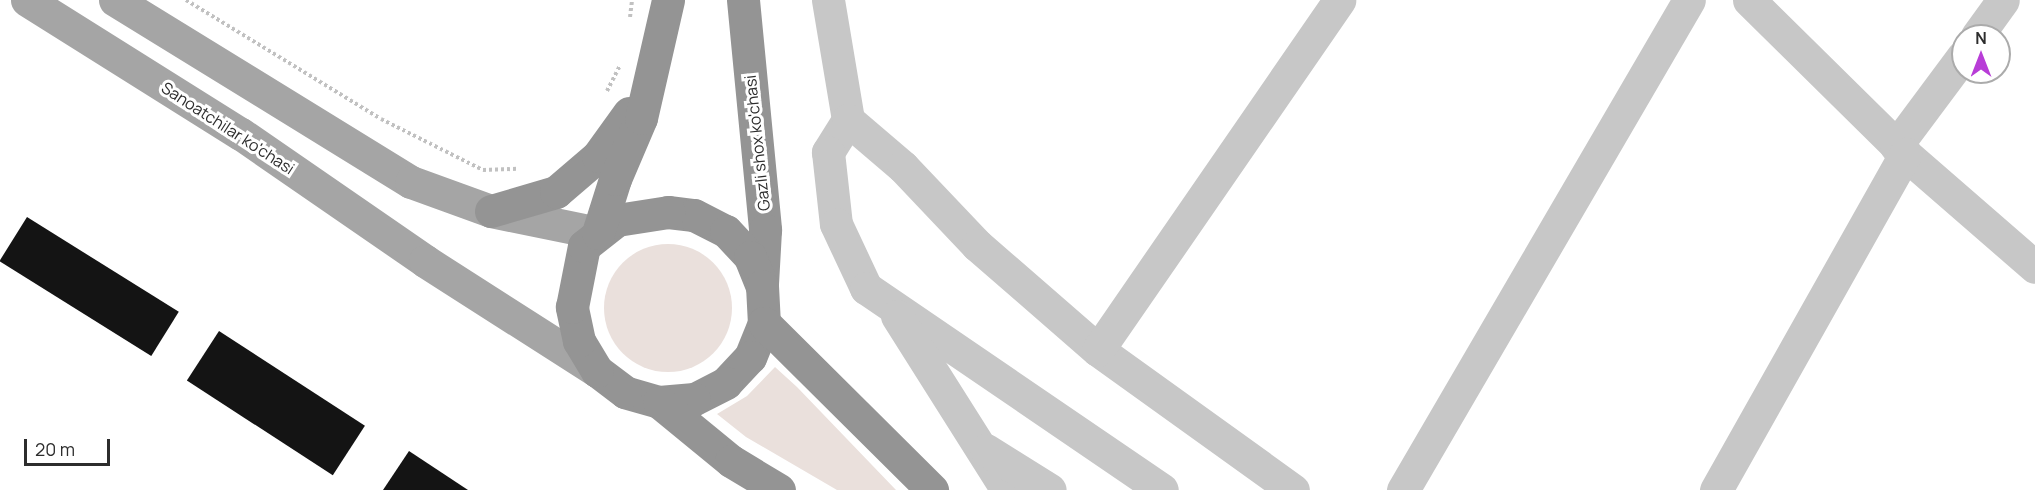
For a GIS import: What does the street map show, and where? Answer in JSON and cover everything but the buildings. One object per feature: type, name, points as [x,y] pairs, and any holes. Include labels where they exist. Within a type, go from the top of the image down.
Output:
[{"type":"highway","points":[[598,233],[615,179],[641,118],[668,0]]},
{"type":"highway","name":"Gazli shox ko'chasi","points":[[743,0],[765,230],[762,286]]},
{"type":"highway","points":[[490,211],[556,192],[598,156],[651,78]]},
{"type":"highway","points":[[668,212],[694,215],[726,231],[750,257],[762,286],[764,323],[750,357],[726,383],[694,399],[659,402],[625,392],[597,371],[579,341],[572,307],[584,246],[617,220],[668,212]]},
{"type":"highway","points":[[764,323],[933,490]]},
{"type":"highway","points":[[659,402],[731,461],[778,490]]},
{"type":"main road","name":"Sanoatchilar ko'chasi","points":[[27,0],[241,134],[425,261],[597,371]]},
{"type":"main road","points":[[116,0],[411,182],[490,211],[598,233]]},
{"type":"street","points":[[828,0],[848,120],[903,167],[977,245],[1098,350],[1293,490]]},
{"type":"street","points":[[1403,490],[1689,0]]},
{"type":"street","points":[[1749,0],[1900,150],[2035,267]]},
{"type":"street","points":[[1986,24],[2003,0]]},
{"type":"street","points":[[1098,350],[1330,3]]},
{"type":"street","points":[[1716,490],[1900,150],[1951,74]]},
{"type":"street","points":[[848,120],[828,152],[836,224],[866,288],[1162,490]]},
{"type":"street","points":[[891,306],[1007,490]]},
{"type":"street","points":[[978,446],[1050,490]]},
{"type":"path","points":[[186,0],[381,119],[483,170],[525,169]]},
{"type":"path","points":[[629,22],[632,0]]},
{"type":"path","points":[[604,97],[625,55]]},
{"type":"shaded area","points":[[668,244],[693,249],[713,263],[727,283],[732,308],[727,333],[713,353],[693,367],[668,372],[643,367],[623,353],[609,333],[604,308],[609,283],[623,263],[643,249]]},
{"type":"shaded area","points":[[775,367],[896,490],[837,490],[746,437],[717,414],[747,396]]}]
